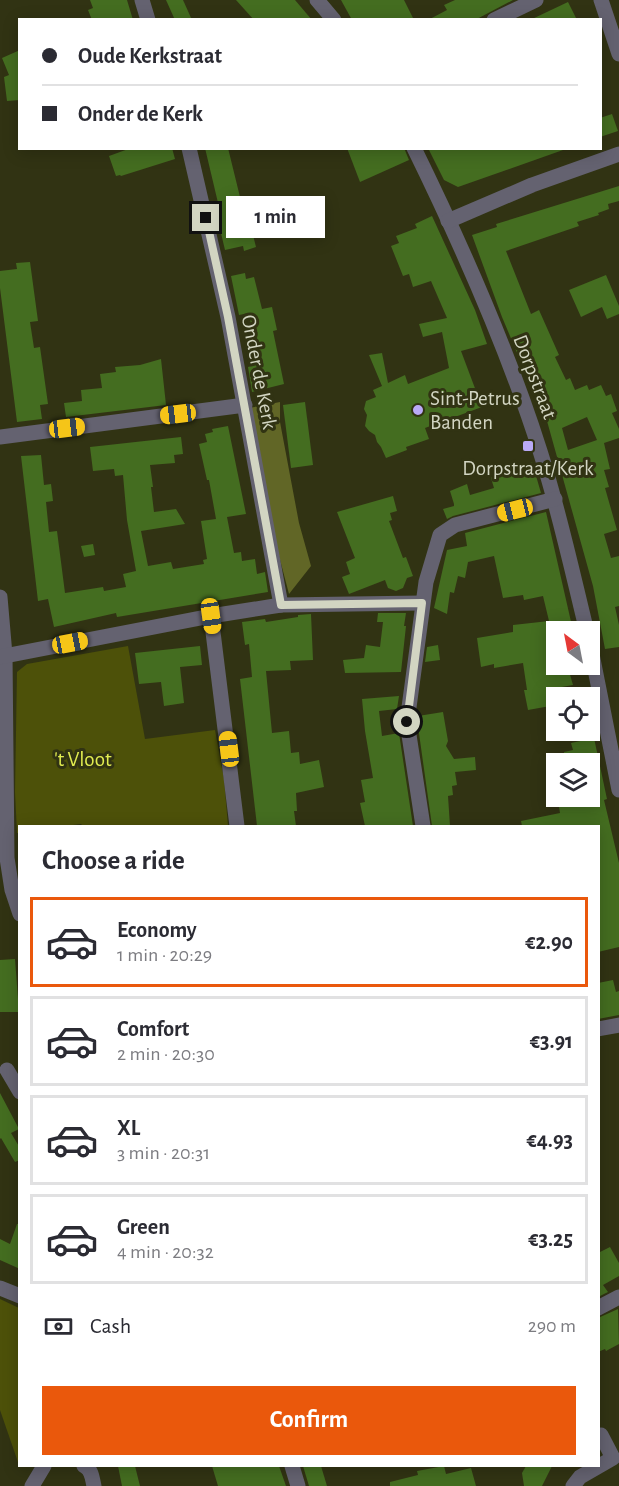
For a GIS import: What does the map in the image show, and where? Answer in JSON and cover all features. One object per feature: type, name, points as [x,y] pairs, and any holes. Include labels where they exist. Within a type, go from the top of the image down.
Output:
[{"type":"street","points":[[142,0],[147,18]]},
{"type":"street","points":[[317,0],[332,18]]},
{"type":"street","points":[[498,18],[536,0]]},
{"type":"street","points":[[602,0],[619,54]]},
{"type":"street","name":"Onder de Kerk","points":[[189,150],[228,317],[281,605]]},
{"type":"street","name":"Dorpstraat","points":[[415,150],[514,376],[555,499],[584,621]]},
{"type":"street","points":[[448,221],[532,185],[619,154]]},
{"type":"street","points":[[0,437],[245,405]]},
{"type":"street","points":[[423,825],[407,722],[422,603],[431,561],[444,531],[455,525],[555,499]]},
{"type":"street","points":[[0,597],[7,858],[12,890],[18,908]]},
{"type":"street","points":[[3,656],[211,616],[281,605],[422,603]]},
{"type":"street","points":[[211,616],[237,825]]},
{"type":"street","points":[[598,675],[614,736],[619,790]]},
{"type":"street","points":[[600,1029],[619,1025]]},
{"type":"street","points":[[9,1069],[18,1088]]},
{"type":"street","points":[[0,1288],[18,1295]]},
{"type":"street","points":[[600,1307],[619,1297]]},
{"type":"street","points":[[600,1465],[613,1458],[601,1435]]},
{"type":"street","points":[[32,1486],[43,1467]]},
{"type":"street","points":[[88,1467],[94,1486]]},
{"type":"street","points":[[292,1467],[298,1486]]},
{"type":"street","points":[[573,1486],[580,1477],[597,1467]]},
{"type":"green space","points":[[280,402],[280,422],[299,523],[311,566],[289,594],[273,533],[249,408]]},
{"type":"green space","name":"'t Vloot","points":[[128,646],[145,739],[215,730],[224,779],[228,825],[18,825],[17,833],[15,792],[17,672],[27,664]]},
{"type":"green space","points":[[0,1299],[18,1308],[18,1462],[0,1410]]},
{"type":"building","points":[[90,0],[127,0],[132,18],[91,18],[88,10],[93,8]]},
{"type":"building","points":[[166,0],[183,0],[191,18],[174,18]]},
{"type":"building","points":[[236,0],[295,0],[310,18],[252,18]]},
{"type":"building","points":[[341,0],[404,0],[413,18],[351,18]]},
{"type":"building","points":[[455,0],[513,0],[479,18],[432,18],[447,10],[444,5]]},
{"type":"building","points":[[568,2],[576,18],[534,18]]},
{"type":"building","points":[[18,51],[18,100],[7,101],[4,77],[9,75],[2,58]]},
{"type":"building","points":[[612,114],[618,131],[602,136],[602,117]]},
{"type":"building","points":[[126,150],[173,150],[175,159],[116,176],[109,156]]},
{"type":"building","points":[[205,150],[228,150],[240,197],[248,196],[254,222],[250,223],[256,247],[244,251],[243,246],[225,250],[215,208],[219,207]]},
{"type":"building","points":[[348,150],[405,150],[409,160],[360,182]]},
{"type":"building","points":[[429,150],[563,150],[458,187],[444,180]]},
{"type":"building","points":[[619,186],[619,201],[608,204],[609,209],[598,213],[599,215],[577,222],[579,226],[506,251],[531,314],[539,310],[559,355],[555,357],[566,380],[570,378],[575,390],[587,385],[589,390],[601,385],[606,396],[611,394],[617,411],[612,413],[619,429],[619,438],[604,443],[610,469],[604,470],[609,487],[605,488],[617,530],[604,534],[611,558],[619,556],[619,606],[615,607],[619,625],[619,647],[605,649],[593,586],[547,421],[502,317],[472,235],[497,227],[496,224]],"holes":[[[587,417],[597,440],[568,450],[562,428]]]},
{"type":"building","points":[[432,216],[475,310],[487,344],[461,351],[482,407],[425,428],[429,439],[406,447],[407,450],[386,458],[375,435],[365,426],[366,401],[376,397],[373,390],[382,386],[369,355],[382,353],[388,383],[405,375],[408,384],[449,368],[442,332],[423,337],[419,324],[447,318],[431,281],[413,287],[409,274],[403,276],[391,246],[399,243],[396,236],[417,228],[415,224]]},
{"type":"building","points":[[30,262],[38,321],[30,322],[34,348],[40,347],[48,404],[40,405],[42,419],[17,422],[0,288],[0,271],[17,269],[16,263]]},
{"type":"building","points":[[245,273],[246,279],[254,277],[262,309],[272,307],[277,330],[273,331],[284,384],[252,392],[248,367],[257,364],[249,313],[239,315],[231,276]]},
{"type":"building","points":[[606,275],[619,306],[619,314],[607,319],[602,307],[581,317],[569,290]]},
{"type":"building","points":[[161,359],[166,405],[66,417],[64,403],[82,401],[81,390],[102,388],[100,374],[116,372],[115,367],[140,365]]},
{"type":"building","points":[[305,402],[313,465],[291,468],[283,405]]},
{"type":"building","points":[[228,426],[246,514],[227,517],[234,553],[241,552],[242,561],[255,559],[257,574],[265,572],[268,592],[117,617],[116,613],[54,627],[48,599],[38,601],[21,456],[41,455],[44,485],[51,484],[53,501],[46,502],[49,532],[57,531],[65,593],[103,587],[104,591],[126,587],[123,574],[136,571],[127,520],[123,475],[115,476],[114,469],[93,471],[90,447],[181,437],[183,454],[174,455],[175,463],[150,465],[153,487],[151,487],[154,512],[176,509],[185,524],[141,531],[148,566],[171,562],[173,569],[204,564],[203,560],[207,559],[201,521],[216,519],[199,444],[207,442],[205,434],[213,432],[212,429]]},
{"type":"building","points":[[532,462],[541,493],[447,519],[443,509],[454,506],[450,491],[467,484],[470,495],[494,488],[490,475]]},
{"type":"building","points":[[393,496],[397,511],[390,513],[392,520],[389,521],[403,558],[406,557],[413,576],[407,578],[403,588],[396,591],[388,588],[385,580],[349,594],[342,577],[350,574],[346,562],[355,558],[337,512]]},
{"type":"building","points":[[546,512],[571,621],[549,621],[543,596],[524,600],[523,595],[503,598],[494,556],[468,562],[465,578],[458,576],[454,593],[450,592],[447,614],[434,608],[447,550],[467,546],[465,533]]},
{"type":"building","points":[[93,544],[95,555],[84,557],[81,546]]},
{"type":"building","points":[[378,613],[406,613],[401,672],[345,673],[343,660],[364,658],[366,645],[380,647],[383,622],[377,622]]},
{"type":"building","points":[[311,614],[313,660],[290,661],[291,670],[266,671],[272,733],[289,731],[291,753],[299,752],[300,764],[319,760],[324,787],[296,793],[297,811],[294,811],[296,825],[257,825],[240,679],[252,677],[249,644],[245,645],[242,622],[265,619],[266,622],[298,617],[298,615]]},
{"type":"building","points":[[546,621],[546,675],[570,675],[573,685],[546,687],[546,707],[528,710],[524,690],[527,690],[523,663],[494,668],[494,664],[481,667],[477,638],[513,632],[513,625]]},
{"type":"building","points":[[438,645],[440,660],[425,662],[427,647]]},
{"type":"building","points":[[200,646],[202,665],[180,667],[184,703],[164,706],[161,682],[139,684],[135,653]]},
{"type":"building","points":[[399,696],[397,709],[379,711],[382,736],[399,733],[413,825],[365,825],[360,803],[365,802],[361,780],[373,778],[362,699]]},
{"type":"building","points":[[443,712],[448,741],[446,746],[454,759],[475,757],[476,770],[455,772],[457,785],[452,786],[453,795],[448,796],[450,825],[432,825],[418,716]]},
{"type":"building","points":[[595,741],[597,753],[564,753],[573,750],[571,743]]},
{"type":"building","points":[[600,766],[607,799],[604,800],[619,863],[619,947],[600,952],[600,825],[522,825],[521,821],[560,813],[559,807],[600,807]]},
{"type":"building","points":[[15,959],[18,1012],[0,1012],[0,960]]},
{"type":"building","points":[[613,980],[616,992],[619,991],[619,1015],[600,1019],[600,983]]},
{"type":"building","points":[[0,1093],[18,1127],[18,1130],[11,1133],[18,1145],[18,1161],[15,1162],[0,1139]]},
{"type":"building","points":[[18,1224],[18,1268],[0,1260],[0,1239],[10,1244]]},
{"type":"building","points":[[610,1247],[619,1263],[619,1276],[603,1285],[608,1292],[600,1296],[600,1252]]},
{"type":"building","points":[[618,1309],[619,1344],[606,1351],[605,1349],[600,1351],[600,1317]]},
{"type":"building","points":[[118,1467],[135,1467],[140,1486],[122,1486]]},
{"type":"building","points":[[212,1467],[279,1467],[286,1486],[218,1486]]},
{"type":"building","points":[[303,1467],[321,1467],[327,1486],[309,1486]]},
{"type":"building","points":[[444,1467],[446,1474],[471,1468],[476,1486],[390,1486],[390,1482],[418,1475],[417,1471]]},
{"type":"building","points":[[525,1467],[552,1467],[542,1486],[524,1486],[522,1473]]},
{"type":"place","name":"Sint-Petrus Banden","points":[[418,410]]},
{"type":"place","name":"Dorpstraat/Kerk","points":[[528,446]]},
{"type":"route","points":[[206,218],[228,317],[281,605],[422,603],[407,722]]}]
